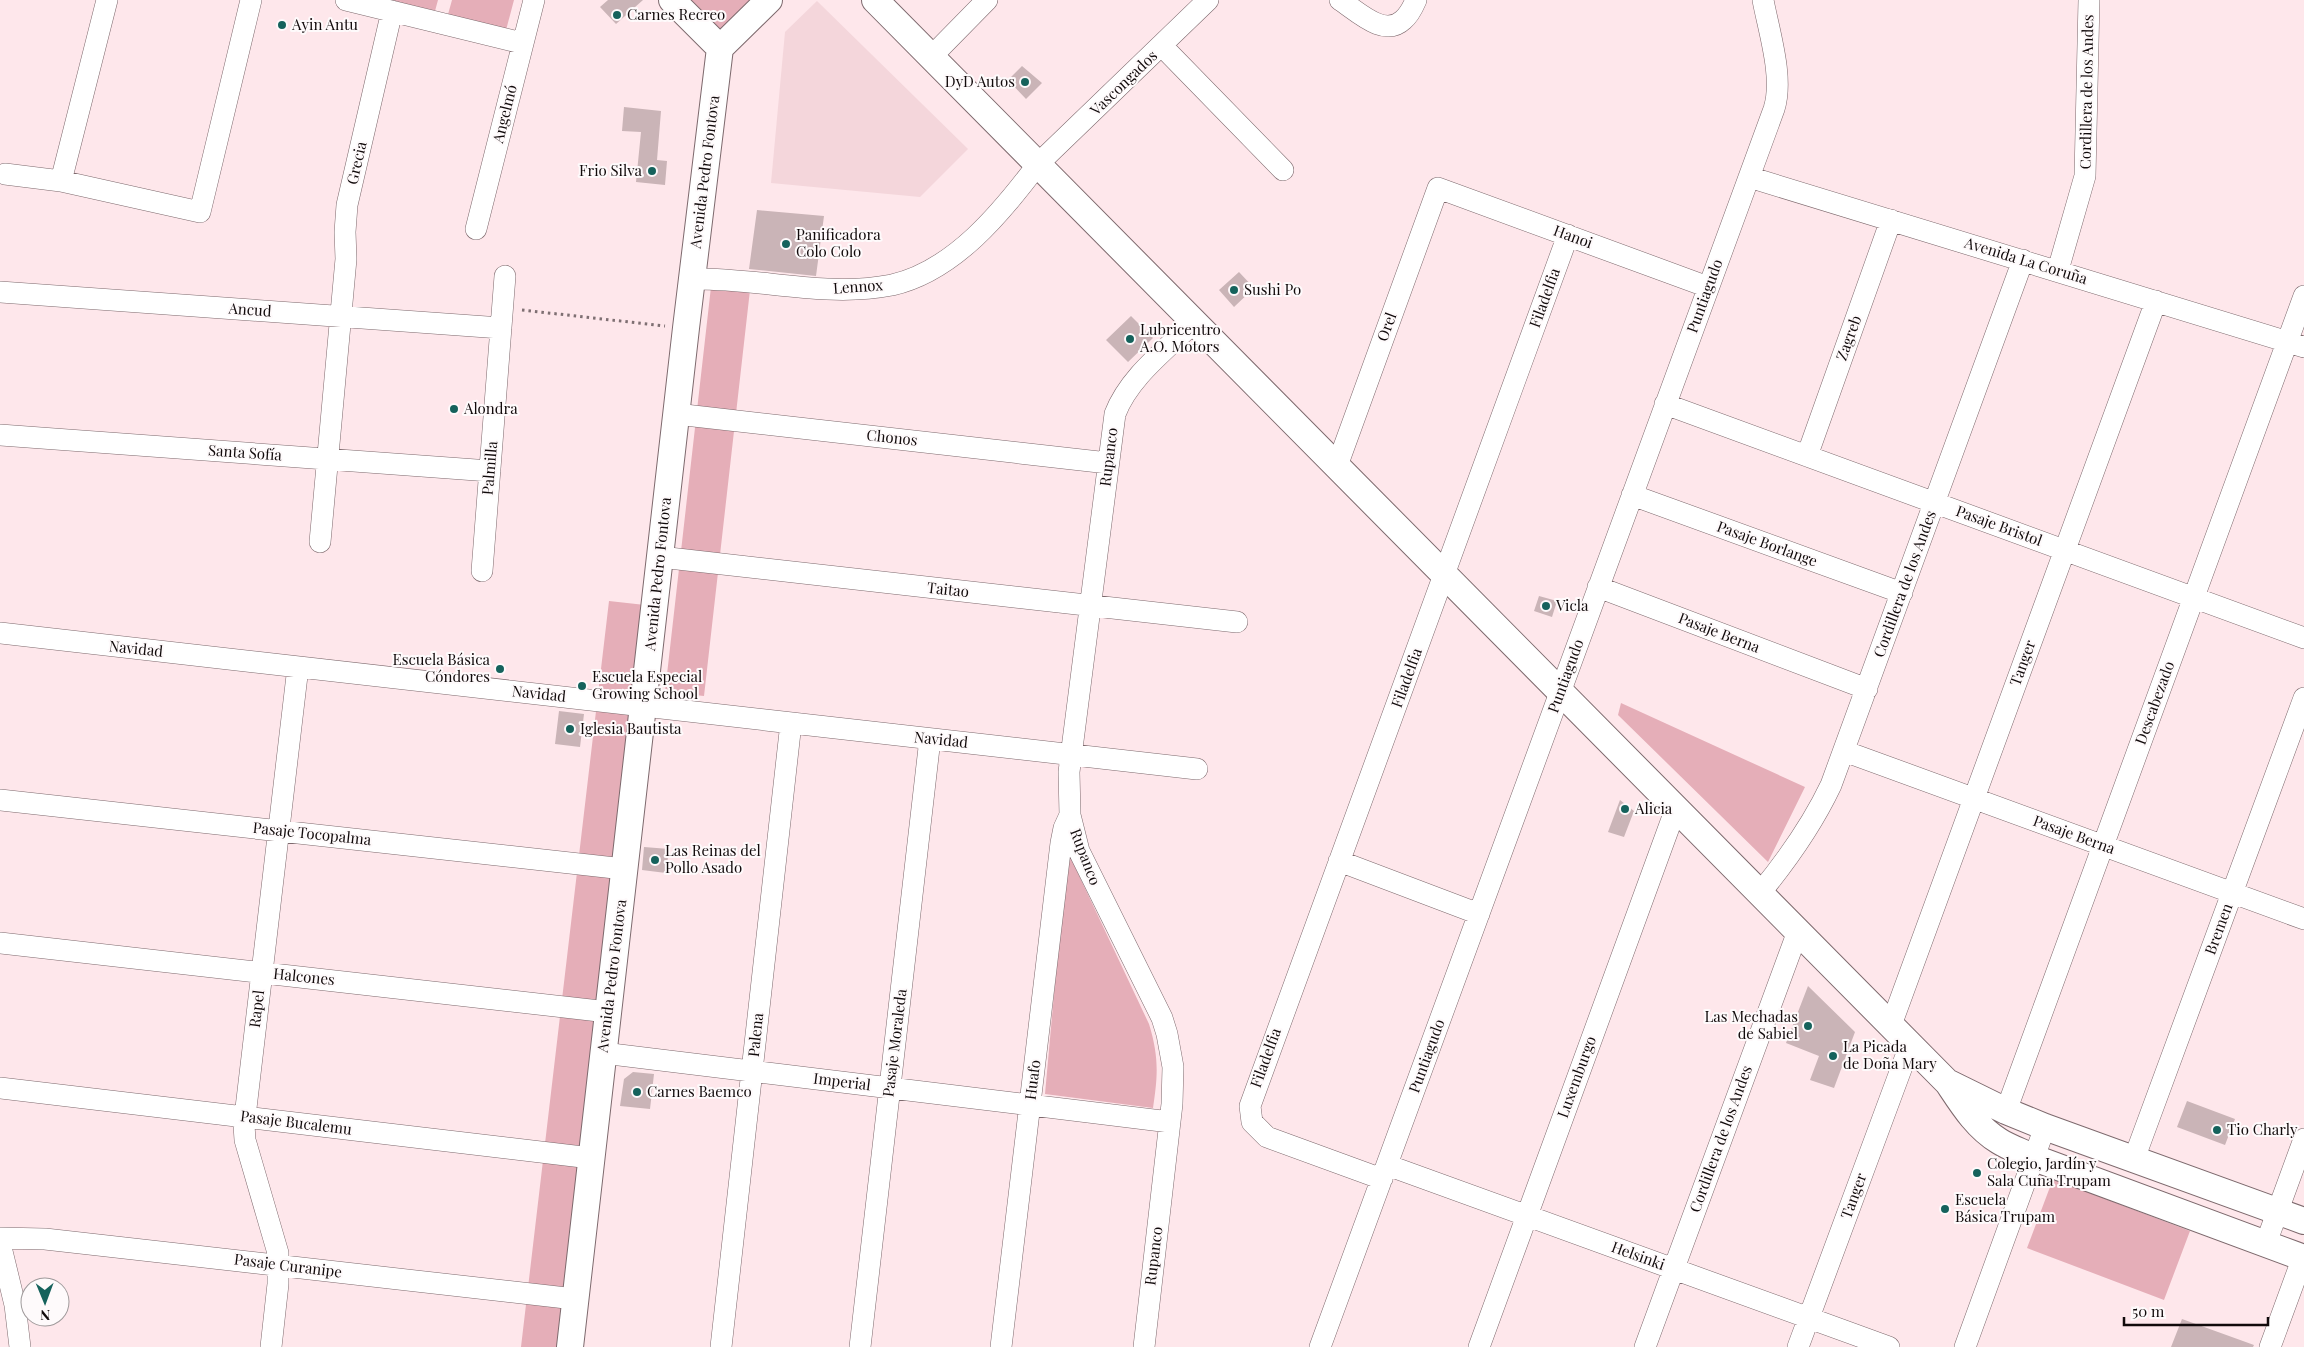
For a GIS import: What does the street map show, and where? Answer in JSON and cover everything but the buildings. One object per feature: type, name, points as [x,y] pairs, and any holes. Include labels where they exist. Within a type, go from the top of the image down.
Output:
[{"type":"main road","points":[[672,0],[720,48],[769,0]]},
{"type":"main road","points":[[875,0],[1948,1083],[1968,1113],[1986,1131],[1999,1141],[2034,1158],[2304,1258]]},
{"type":"main road","name":"Avenida Pedro Fontova","points":[[570,1347],[691,278],[720,48]]},
{"type":"main road","points":[[1948,1083],[2006,1111],[2045,1127],[2304,1221]]},
{"type":"street","points":[[61,182],[107,0]]},
{"type":"street","points":[[5,174],[61,182],[200,212],[251,0]]},
{"type":"street","points":[[346,0],[522,43]]},
{"type":"street","name":"Angelmó","points":[[476,229],[534,0]]},
{"type":"street","points":[[931,56],[987,0]]},
{"type":"street","name":"Vascongados","points":[[1038,164],[1208,0]]},
{"type":"street","points":[[1340,0],[1379,25],[1392,26],[1402,21],[1416,0]]},
{"type":"street","name":"Puntiagudo","points":[[1320,1347],[1749,177],[1777,94],[1777,79],[1763,0]]},
{"type":"street","name":"Cordillera de los Andes","points":[[2058,270],[2085,176],[2089,0]]},
{"type":"street","name":"Grecia","points":[[320,542],[346,259],[345,232],[347,206],[392,11]]},
{"type":"street","points":[[1162,46],[1283,170]]},
{"type":"street","name":"Lennox","points":[[691,278],[719,278],[827,289],[870,288],[893,284],[918,275],[942,263],[970,240],[1017,192],[1038,164]]},
{"type":"street","name":"Avenida La Coruña","points":[[1749,177],[2296,344]]},
{"type":"street","name":"Hanoi","points":[[1438,188],[1708,287]]},
{"type":"street","name":"Orel","points":[[1337,466],[1438,188]]},
{"type":"street","name":"Zagreb","points":[[1807,456],[1891,220]]},
{"type":"street","name":"Filadelfia","points":[[1252,1122],[1250,1114],[1252,1098],[1568,236]]},
{"type":"street","name":"Cordillera de los Andes","points":[[1760,893],[1798,845],[1816,816],[1844,751],[2024,260]]},
{"type":"street","name":"Palmilla","points":[[482,572],[505,276]]},
{"type":"street","name":"Ancud","points":[[0,292],[341,316],[502,318]]},
{"type":"street","name":"Descabezado","points":[[2006,1111],[2194,597],[2296,344],[2304,296]]},
{"type":"street","name":"Tanger","points":[[1891,1025],[2156,302]]},
{"type":"street","name":"Rupanco","points":[[1144,1347],[1170,1122],[1173,1067],[1162,1018],[1086,868],[1073,833],[1068,794],[1071,754],[1115,414],[1123,396],[1132,383],[1194,322]]},
{"type":"street","name":"Pasaje Bristol","points":[[1665,404],[2304,638]]},
{"type":"street","name":"Chonos","points":[[676,414],[1108,463]]},
{"type":"street","name":"Santa Sofía","points":[[0,435],[490,470]]},
{"type":"street","name":"Pasaje Borlange","points":[[1632,495],[1902,593]]},
{"type":"street","name":"Taitao","points":[[660,558],[1237,622]]},
{"type":"street","name":"Pasaje Berna","points":[[1598,587],[1867,688]]},
{"type":"street","name":"Navidad","points":[[0,633],[1196,769]]},
{"type":"street","name":"Rapel","points":[[271,1347],[280,1265],[276,1238],[246,1140],[244,1117],[298,667]]},
{"type":"street","name":"Bremen","points":[[2134,1159],[2304,698]]},
{"type":"street","name":"Palena","points":[[721,1347],[791,723]]},
{"type":"street","name":"Pasaje Moraleda","points":[[860,1347],[930,739]]},
{"type":"street","name":"Pasaje Berna","points":[[1844,751],[2304,919]]},
{"type":"street","name":"Pasaje Tocopalma","points":[[0,800],[624,869]]},
{"type":"street","name":"Luxemburgo","points":[[1479,1347],[1676,808]]},
{"type":"street","name":"Huafo","points":[[1001,1347],[1062,835],[1070,815]]},
{"type":"street","points":[[1339,861],[1479,914]]},
{"type":"street","name":"Cordillera de los Andes","points":[[1645,1347],[1798,932]]},
{"type":"street","name":"Halcones","points":[[0,943],[608,1012]]},
{"type":"street","name":"Tanger","points":[[1798,1347],[1910,1045]]},
{"type":"street","name":"Imperial","points":[[603,1053],[1170,1122]]},
{"type":"street","name":"Pasaje Bucalemu","points":[[0,1088],[592,1158]]},
{"type":"street","name":"Helsinki","points":[[1252,1122],[1267,1137],[1526,1216],[1889,1347]]},
{"type":"street","points":[[1965,1347],[2045,1127]]},
{"type":"street","points":[[2266,1243],[2304,1139]]},
{"type":"street","name":"Pasaje Curanipe","points":[[0,1238],[45,1238],[576,1299]]},
{"type":"street","points":[[0,1243],[14,1305],[20,1347]]},
{"type":"street","points":[[2270,1347],[2304,1258]]},
{"type":"path","points":[[502,318],[686,328]]},
{"type":"shaded area","points":[[390,0],[438,0],[435,11]]},
{"type":"shaded area","points":[[452,0],[514,0],[505,34],[447,18]]},
{"type":"shaded area","points":[[686,0],[753,0],[720,33]]},
{"type":"shaded area","points":[[817,1],[968,149],[920,197],[771,183],[785,32]]},
{"type":"shaded area","points":[[711,287],[750,290],[704,696],[665,692]]},
{"type":"shaded area","points":[[609,601],[645,605],[560,1347],[521,1347]]},
{"type":"shaded area","points":[[1621,703],[1805,787],[1768,862],[1618,715]]},
{"type":"shaded area","points":[[1067,850],[1149,1024],[1155,1046],[1157,1066],[1153,1108],[1045,1094]]},
{"type":"shaded area","points":[[2053,1179],[2190,1231],[2164,1300],[2027,1248]]},
{"type":"place","name":"Carnes Recreo","points":[[617,15]]},
{"type":"place","name":"Ayin Antu","points":[[282,25]]},
{"type":"place","name":"DyD Autos","points":[[1025,82]]},
{"type":"place","name":"Frio Silva","points":[[652,171]]},
{"type":"place","name":"Panificadora Colo Colo","points":[[786,244]]},
{"type":"place","name":"Sushi Po","points":[[1234,290]]},
{"type":"place","name":"Lubricentro A.O. Motors","points":[[1130,339]]},
{"type":"place","name":"Alondra","points":[[454,409]]},
{"type":"place","name":"Vicla","points":[[1546,606]]},
{"type":"place","name":"Escuela Básica Cóndores","points":[[500,669]]},
{"type":"place","name":"Escuela Especial Growing School","points":[[582,686]]},
{"type":"place","name":"Iglesia Bautista","points":[[570,729]]},
{"type":"place","name":"Alicia","points":[[1625,809]]},
{"type":"place","name":"Las Reinas del Pollo Asado","points":[[655,860]]},
{"type":"place","name":"Las Mechadas de Sabiel","points":[[1808,1026]]},
{"type":"place","name":"La Picada de Doña Mary","points":[[1833,1056]]},
{"type":"place","name":"Carnes Baemco","points":[[637,1092]]},
{"type":"place","name":"Tio Charly","points":[[2217,1130]]},
{"type":"place","name":"Colegio, Jardín y Sala Cuna Trupam","points":[[1977,1173]]},
{"type":"place","name":"Escuela Básica Trupam","points":[[1945,1209]]}]
